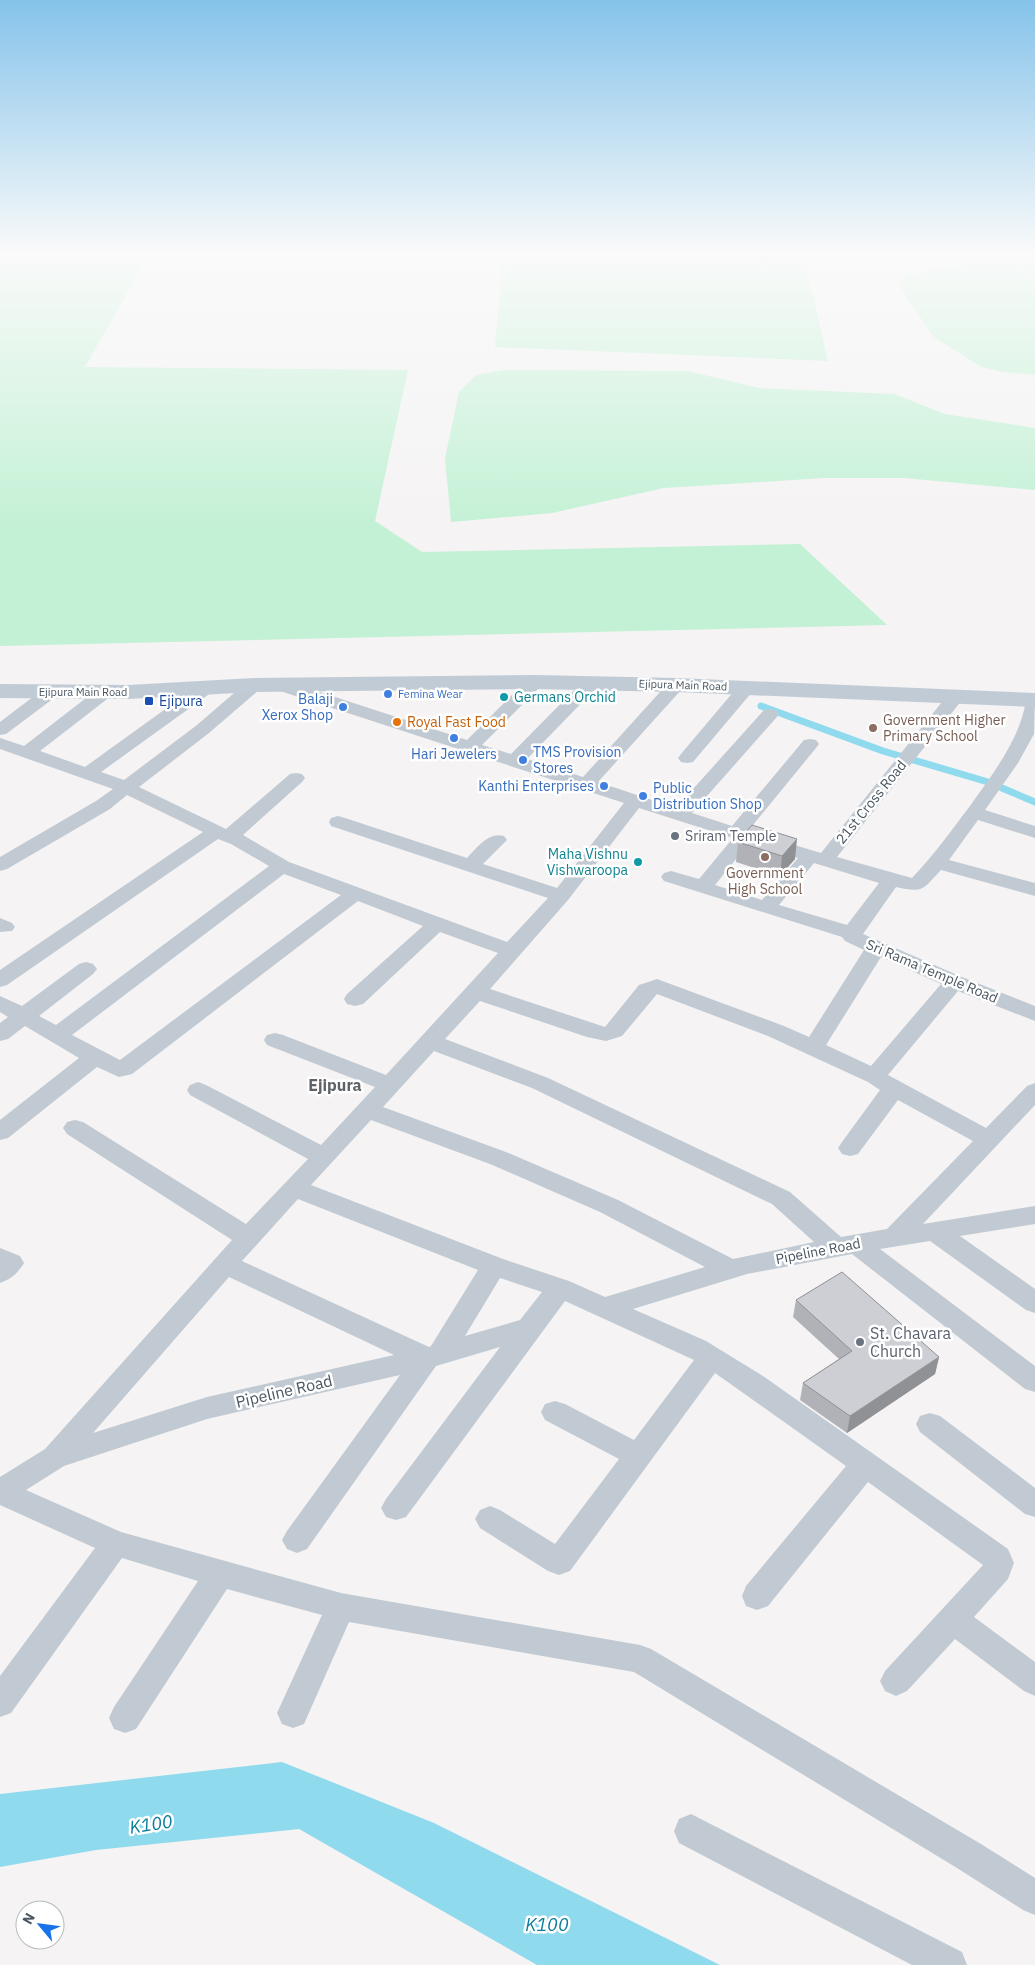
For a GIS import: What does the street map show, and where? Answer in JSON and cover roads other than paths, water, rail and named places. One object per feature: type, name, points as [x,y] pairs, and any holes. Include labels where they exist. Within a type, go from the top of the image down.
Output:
[{"type":"street","points":[[470,747],[535,682]]},
{"type":"street","name":"Ejipura Main Road","points":[[0,692],[105,692],[277,684],[592,682],[1035,700]]},
{"type":"street","points":[[514,762],[592,682]]},
{"type":"street","points":[[277,684],[514,762],[817,858],[891,880],[916,885],[937,862],[974,813],[1023,741],[1034,712],[1035,700]]},
{"type":"street","points":[[0,865],[94,811],[203,729],[254,685]]},
{"type":"street","points":[[586,785],[676,685]]},
{"type":"street","points":[[87,774],[206,688]]},
{"type":"street","points":[[687,758],[746,688]]},
{"type":"street","points":[[0,730],[52,692]]},
{"type":"street","points":[[27,752],[105,692]]},
{"type":"street","name":"21st Cross Road","points":[[766,908],[817,858],[907,758],[956,696]]},
{"type":"street","points":[[680,814],[770,714]]},
{"type":"street","points":[[0,743],[125,787],[224,834],[282,866],[511,951]]},
{"type":"street","points":[[703,887],[810,744]]},
{"type":"street","points":[[0,980],[224,834],[296,778]]},
{"type":"street","points":[[55,1456],[248,1238],[369,1110],[389,1084],[476,992],[561,896],[635,800]]},
{"type":"street","points":[[974,813],[1035,832]]},
{"type":"street","points":[[338,822],[561,896]]},
{"type":"street","points":[[471,866],[496,840]]},
{"type":"street","points":[[937,862],[1035,890]]},
{"type":"street","points":[[56,1036],[282,866]]},
{"type":"street","points":[[671,877],[766,908],[852,933]]},
{"type":"street","name":"Sri Rama Temple Road","points":[[891,880],[852,933],[852,937],[954,982],[1035,1014]]},
{"type":"street","points":[[0,1003],[95,1057],[120,1069],[129,1067],[354,894]]},
{"type":"street","points":[[355,999],[437,924]]},
{"type":"street","points":[[814,1047],[876,948]]},
{"type":"street","points":[[0,1034],[86,969]]},
{"type":"street","points":[[850,1148],[892,1092],[877,1074],[954,982]]},
{"type":"street","points":[[476,992],[606,1034],[614,1031],[647,990],[657,986],[814,1047],[884,1082],[990,1140]]},
{"type":"street","points":[[274,1040],[389,1084]]},
{"type":"street","points":[[430,1042],[540,1083],[781,1198],[1035,1381]]},
{"type":"street","points":[[0,1132],[95,1057]]},
{"type":"street","points":[[198,1090],[324,1156]]},
{"type":"street","points":[[895,1237],[1035,1091]]},
{"type":"street","points":[[369,1110],[498,1158],[609,1206],[731,1269]]},
{"type":"street","points":[[75,1128],[248,1238]]},
{"type":"street","points":[[294,1188],[494,1266],[560,1288],[697,1348],[753,1384],[997,1558],[999,1563],[997,1570],[896,1681]]},
{"type":"street","name":"Pipeline Road","points":[[605,1307],[731,1269],[895,1237],[1035,1215]]},
{"type":"street","points":[[934,1231],[1035,1303]]},
{"type":"street","points":[[0,1257],[11,1263],[0,1273]]},
{"type":"street","points":[[226,1265],[434,1356]]},
{"type":"street","points":[[297,1540],[434,1356],[494,1266]]},
{"type":"street","points":[[396,1508],[560,1288]]},
{"type":"street","name":"Pipeline Road","points":[[0,1492],[55,1456],[207,1408],[434,1356],[529,1328]]},
{"type":"street","points":[[490,1519],[559,1562],[711,1358]]},
{"type":"street","points":[[555,1412],[639,1456]]},
{"type":"street","points":[[930,1424],[1035,1506]]},
{"type":"street","points":[[757,1596],[865,1464]]},
{"type":"street","points":[[0,1492],[116,1543],[340,1607],[640,1660],[969,1856],[1035,1898]]},
{"type":"street","points":[[0,1702],[116,1543]]},
{"type":"street","points":[[125,1718],[220,1574]]},
{"type":"street","points":[[293,1713],[340,1607]]},
{"type":"street","points":[[953,1619],[1035,1681]]},
{"type":"street","points":[[691,1831],[948,1965]]},
{"type":"water","name":"K100","points":[[282,1762],[434,1823],[720,1965],[537,1965],[299,1829],[96,1850],[0,1867],[0,1794]]},
{"type":"waterway","points":[[761,706],[883,751],[988,782]]},
{"type":"waterway","points":[[1002,788],[1035,802]]},
{"type":"place","name":"Femina Wear","points":[[388,694]]},
{"type":"place","name":"Germans Orchid","points":[[504,697]]},
{"type":"place","name":"Ejipura","points":[[149,701]]},
{"type":"place","name":"Balaji Xerox Shop","points":[[343,707]]},
{"type":"place","name":"Royal Fast Food","points":[[397,722]]},
{"type":"place","name":"Government Higher Primary School","points":[[873,728]]},
{"type":"place","name":"Hari Jewelers","points":[[454,738]]},
{"type":"place","name":"TMS Provision Stores","points":[[523,760]]},
{"type":"place","name":"Kanthi Enterprises","points":[[604,786]]},
{"type":"place","name":"Public Distribution Shop","points":[[643,796]]},
{"type":"place","name":"Sriram Temple","points":[[675,836]]},
{"type":"place","name":"Government High School","points":[[765,857]]},
{"type":"place","name":"Maha Vishnu Vishwaroopa","points":[[638,862]]},
{"type":"place","name":"St. Chavara Church","points":[[860,1342]]},
{"type":"district","name":"Ejipura","points":[[335,1085]]}]
